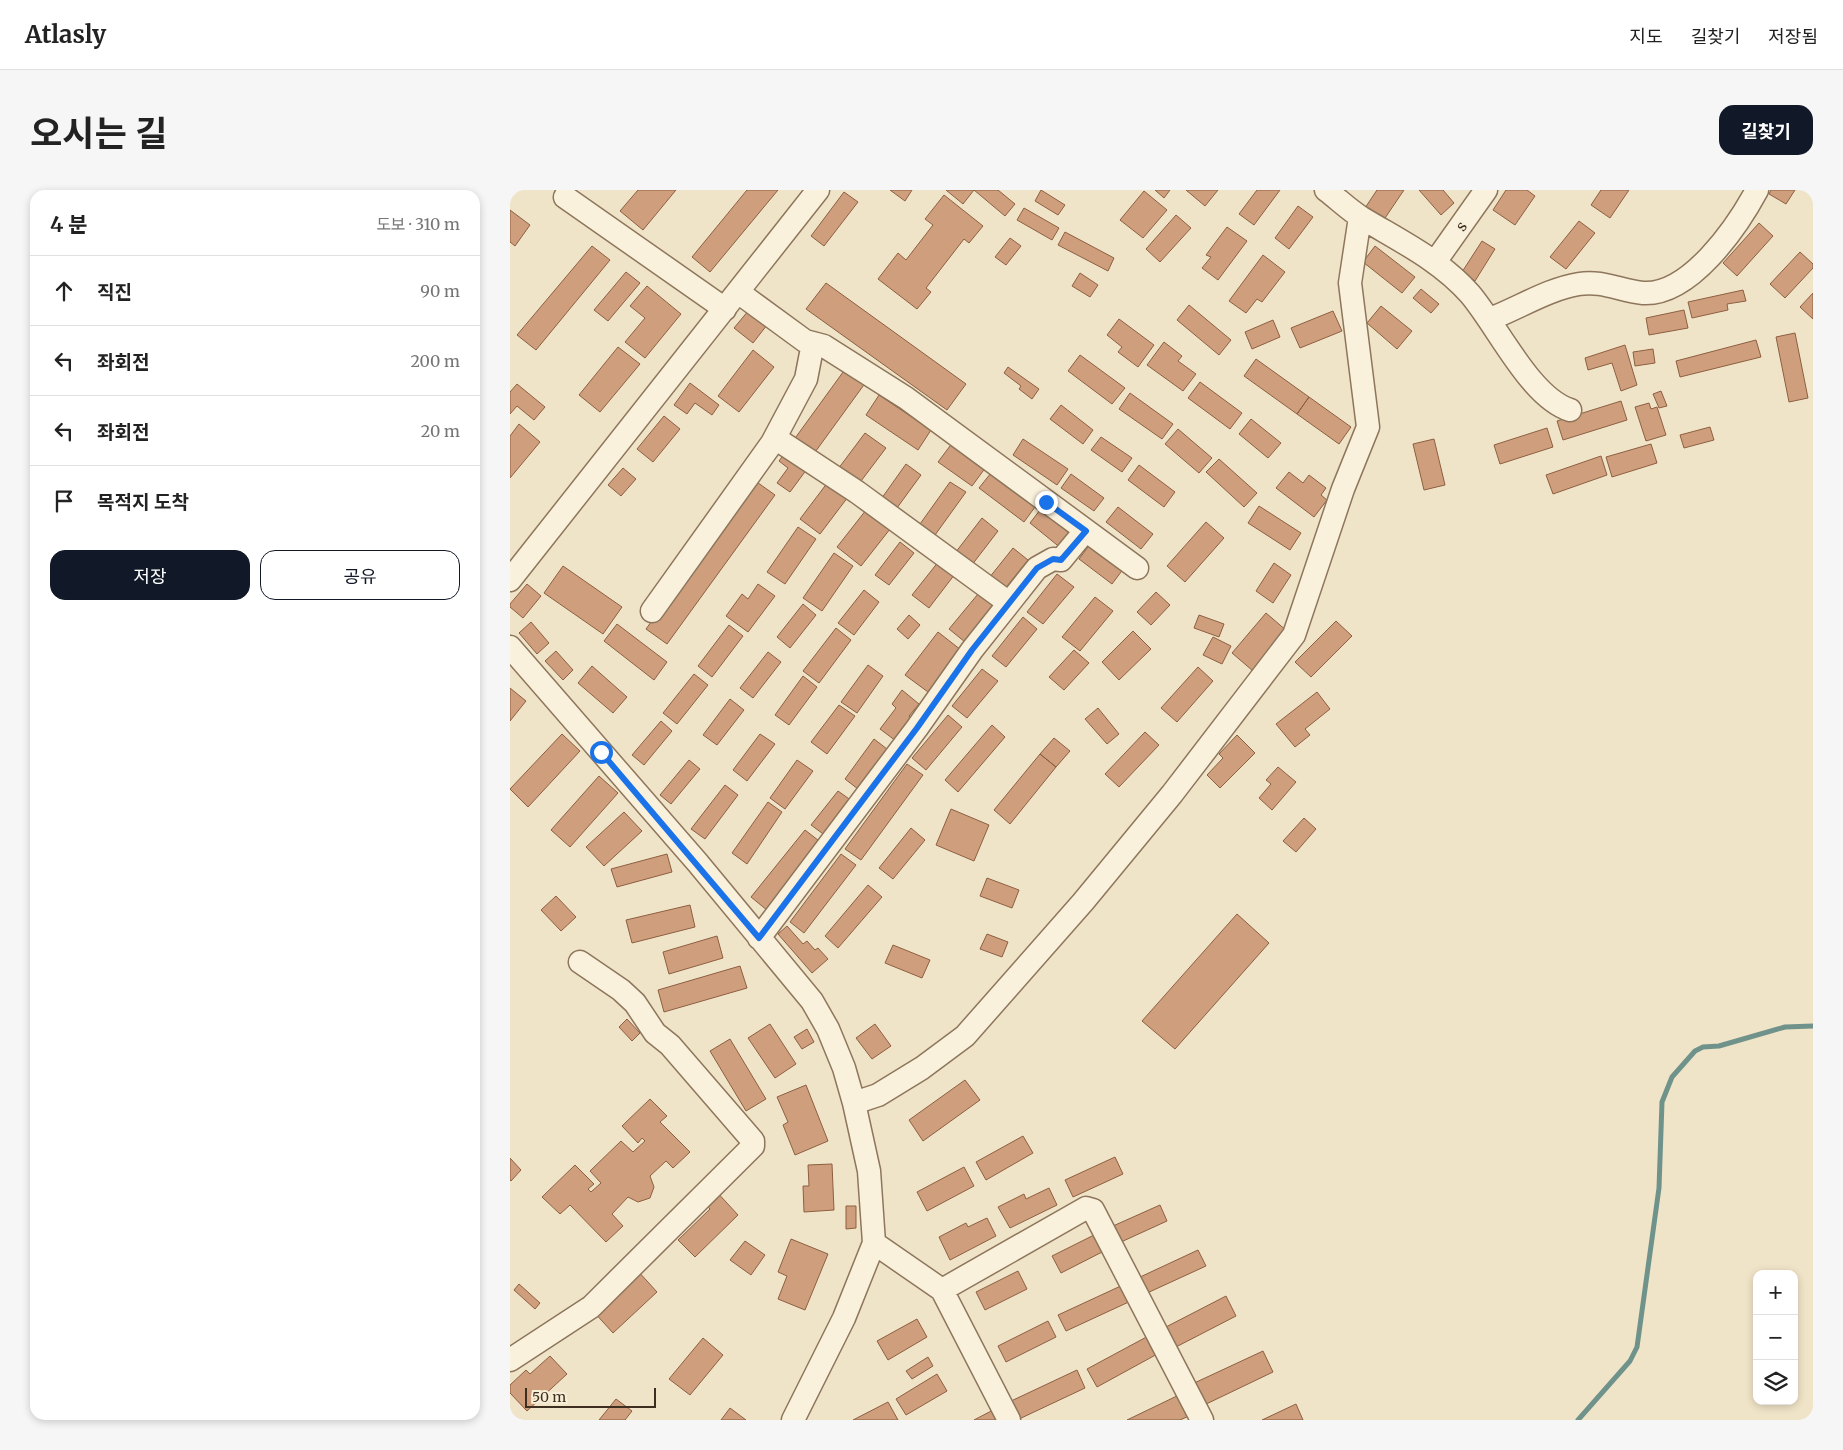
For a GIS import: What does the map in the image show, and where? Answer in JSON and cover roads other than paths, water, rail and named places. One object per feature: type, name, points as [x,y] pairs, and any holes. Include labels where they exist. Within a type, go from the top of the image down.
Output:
[{"type":"street","points":[[510,580],[818,190]]},
{"type":"street","points":[[1326,190],[1360,217],[1436,262],[1468,292],[1490,319],[1507,349],[1538,387],[1557,406],[1570,410]]},
{"type":"street","name":"s","points":[[1436,262],[1486,190]]},
{"type":"street","points":[[1490,319],[1560,288],[1580,284],[1602,283],[1643,293],[1661,292],[1680,283],[1695,272],[1741,219],[1757,190]]},
{"type":"street","points":[[565,197],[731,301],[805,341],[824,346],[906,398],[1137,568]]},
{"type":"street","points":[[854,1103],[878,1095],[922,1068],[965,1036],[1083,902],[1172,794],[1294,635],[1343,489],[1368,427],[1350,283],[1360,217]]},
{"type":"street","points":[[652,611],[775,438],[806,379],[813,343]]},
{"type":"street","points":[[775,438],[857,492],[1009,603]]},
{"type":"street","points":[[759,938],[1037,568],[1053,559],[1061,560],[1086,531]]},
{"type":"street","points":[[510,647],[812,1001],[828,1029],[844,1068],[869,1171],[874,1243],[844,1318],[793,1420]]},
{"type":"street","points":[[510,1360],[591,1307],[754,1146],[753,1142],[670,1045],[654,1033],[635,1003],[621,990],[580,962]]},
{"type":"street","points":[[942,1290],[1086,1208],[1093,1210],[1202,1420]]},
{"type":"street","points":[[874,1243],[942,1290],[1010,1420]]},
{"type":"waterway","points":[[1578,1420],[1630,1361],[1637,1347],[1659,1188],[1662,1102],[1672,1077],[1695,1051],[1703,1047],[1719,1046],[1785,1027],[1813,1026]]}]
